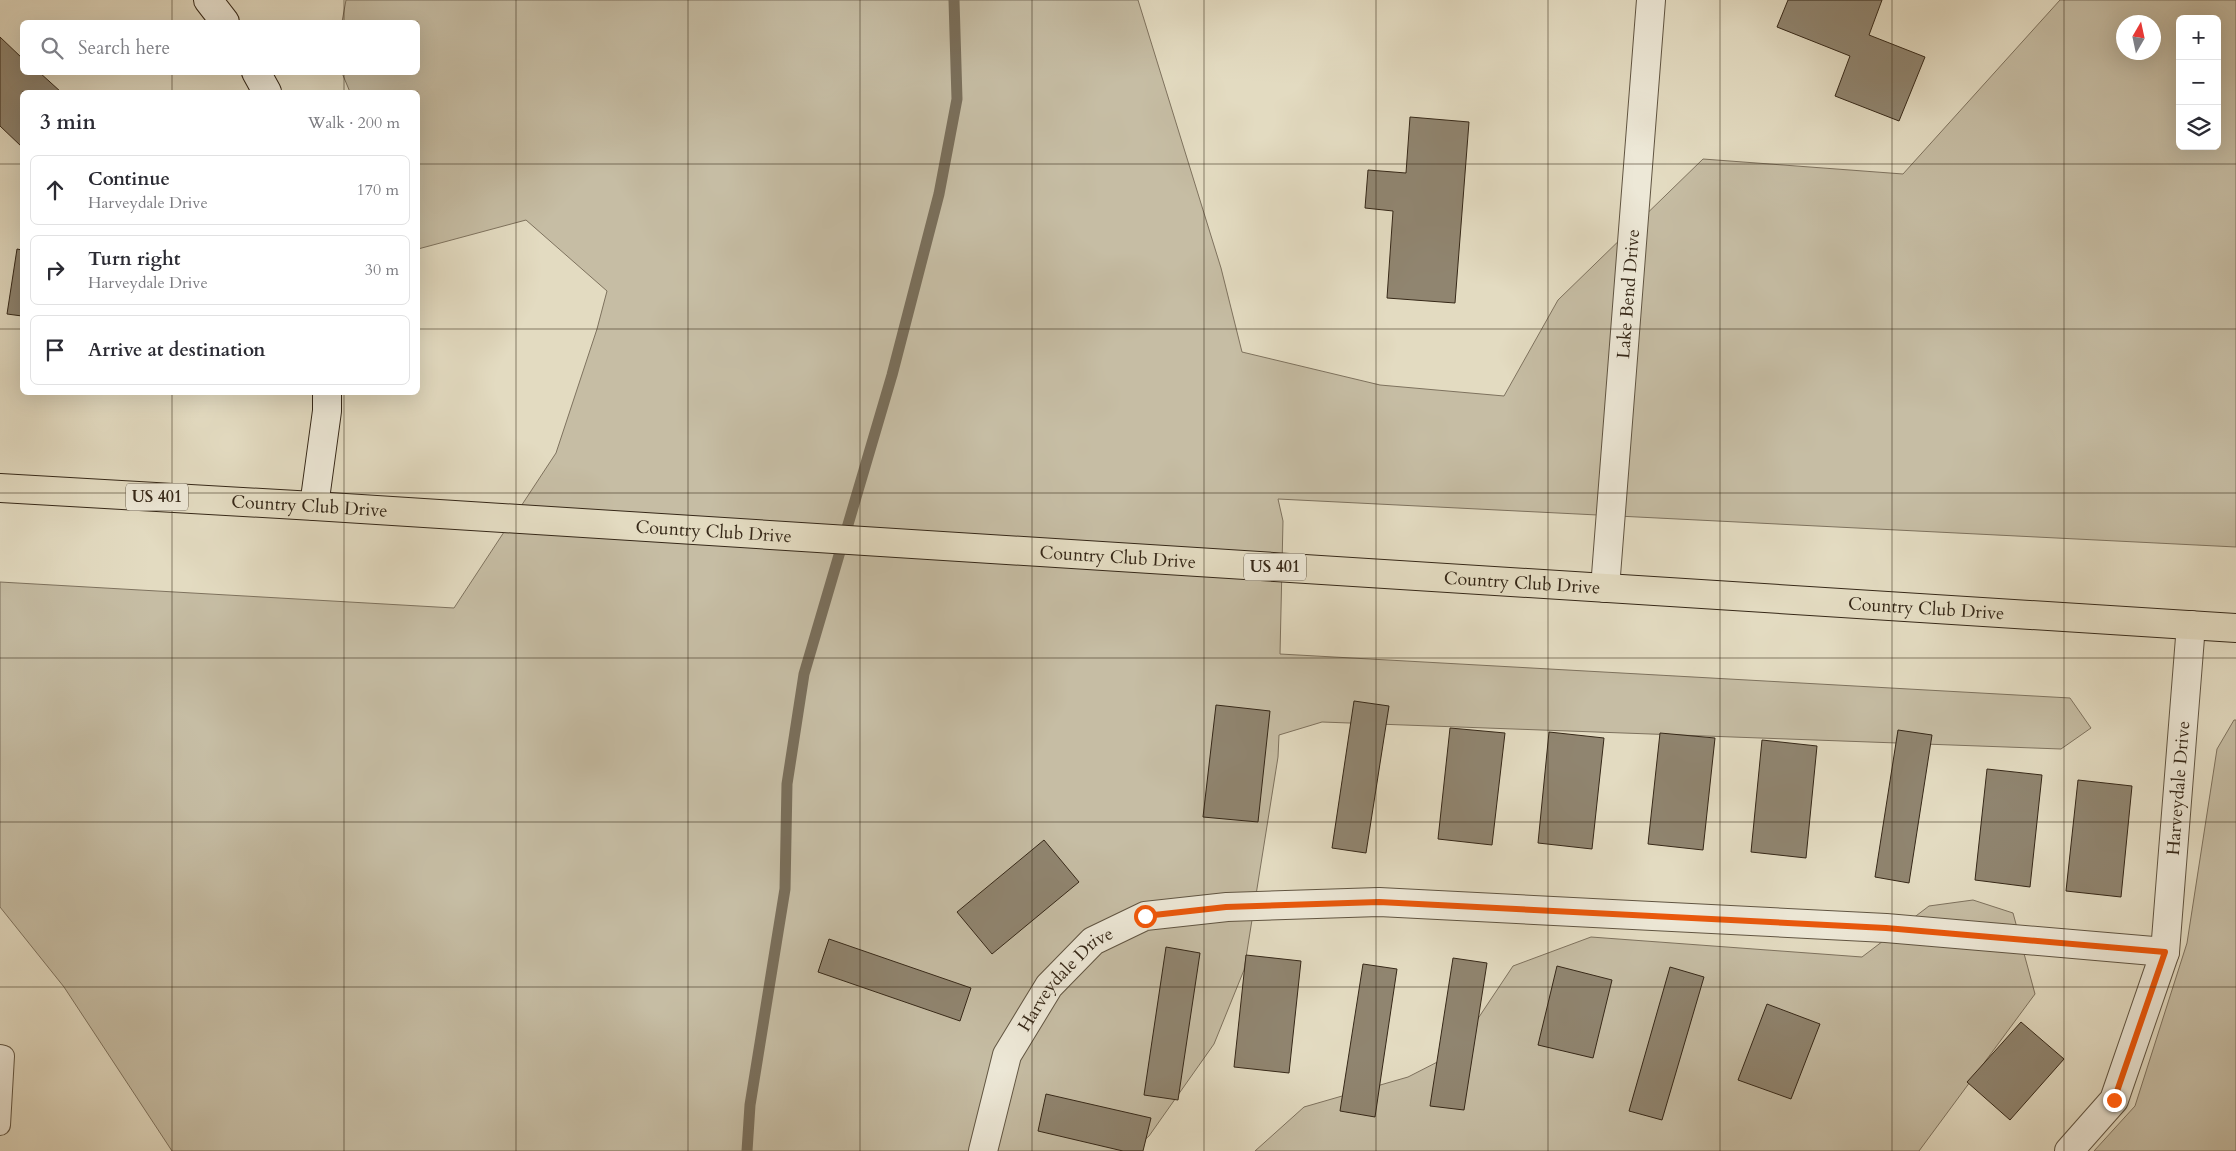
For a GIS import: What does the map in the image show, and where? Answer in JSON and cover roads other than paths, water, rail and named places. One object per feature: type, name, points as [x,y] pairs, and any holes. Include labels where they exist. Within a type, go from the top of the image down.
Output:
[{"type":"main road","name":"Country Club Drive","points":[[0,488],[314,506],[2236,628]]},
{"type":"street","points":[[208,0],[223,20]]},
{"type":"street","name":"Lake Bend Drive","points":[[1605,588],[1651,0]]},
{"type":"street","points":[[258,75],[266,90]]},
{"type":"street","points":[[314,506],[327,411],[327,395]]},
{"type":"street","name":"Harveydale Drive","points":[[2069,1151],[2114,1100],[2165,952],[2192,625]]},
{"type":"street","name":"Harveydale Drive","points":[[983,1151],[1007,1055],[1049,986],[1093,941],[1145,916],[1226,907],[1379,902],[1886,928],[2165,952]]},
{"type":"lane","points":[[0,1055],[4,1056],[0,1125]]},
{"type":"waterway","points":[[747,1151],[750,1105],[785,889],[787,784],[804,674],[892,375],[939,194],[957,99],[954,0]]}]
